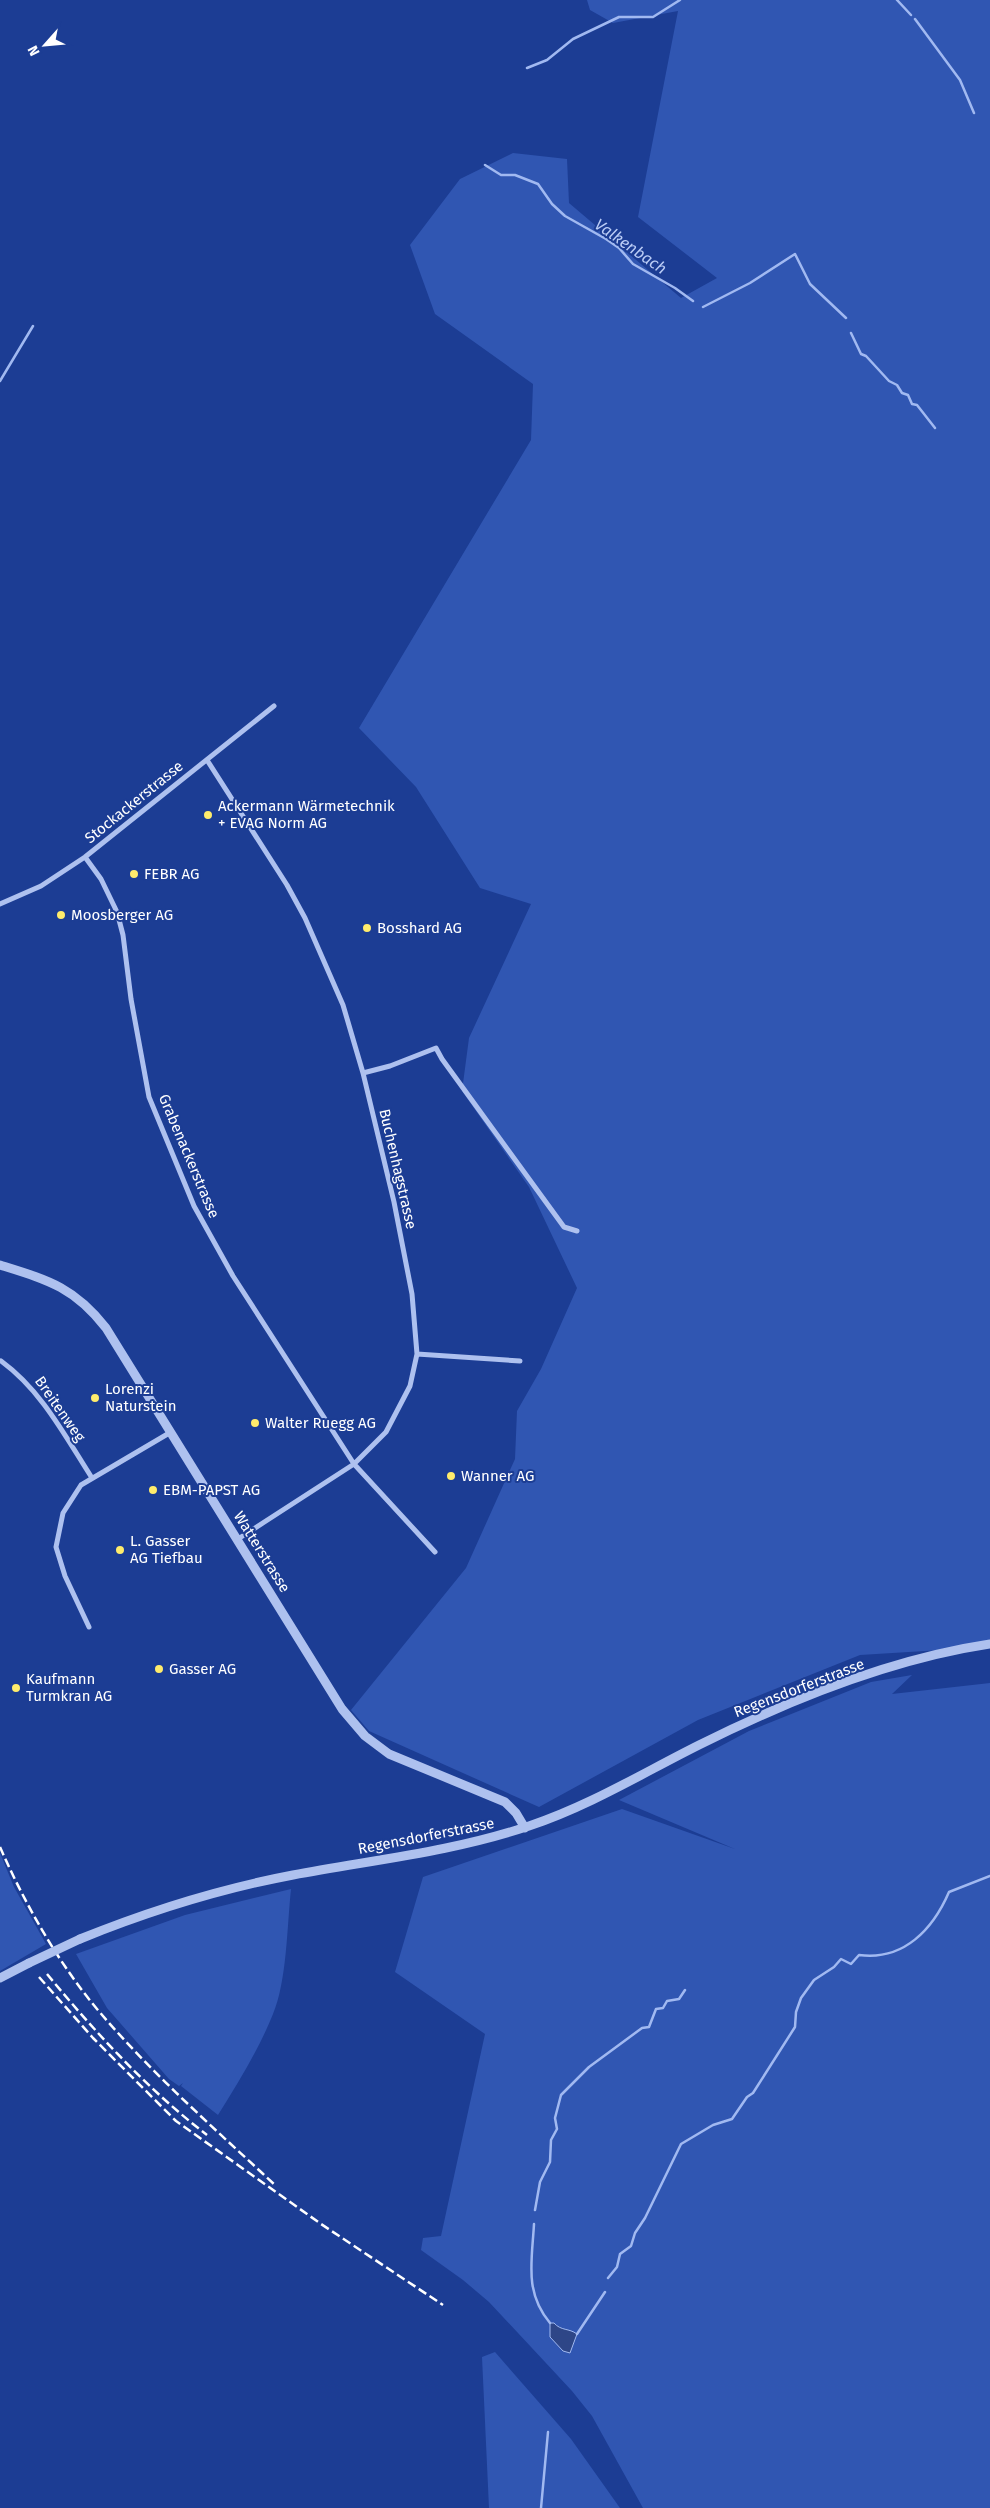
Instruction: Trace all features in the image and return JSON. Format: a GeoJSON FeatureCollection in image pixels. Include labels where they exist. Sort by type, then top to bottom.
{"type":"FeatureCollection","features":[{"type":"Feature","properties":{"kind":"street","name":"Stockackerstrasse"},"geometry":{"type":"LineString","coordinates":[[0,904],[41,886],[85,857],[274,706]]}},
{"type":"Feature","properties":{"kind":"street","name":"Buchenhagstrasse"},"geometry":{"type":"LineString","coordinates":[[207,760],[283,877],[305,918],[343,1005],[363,1073],[394,1202],[412,1294],[417,1354],[410,1386],[386,1432],[354,1464],[238,1539]]}},
{"type":"Feature","properties":{"kind":"street","name":"Grabenackerstrasse"},"geometry":{"type":"LineString","coordinates":[[85,857],[101,879],[117,912],[124,935],[131,999],[149,1097],[194,1206],[233,1276],[354,1464],[435,1552]]}},
{"type":"Feature","properties":{"kind":"street"},"geometry":{"type":"LineString","coordinates":[[363,1073],[390,1066],[436,1048],[442,1059],[564,1227],[576,1231]]}},
{"type":"Feature","properties":{"kind":"street","name":"Watterstrasse"},"geometry":{"type":"LineString","coordinates":[[0,1265],[62,1287],[86,1304],[119,1347],[342,1709],[365,1736],[389,1754],[505,1802],[516,1812],[525,1828]]}},
{"type":"Feature","properties":{"kind":"street"},"geometry":{"type":"LineString","coordinates":[[417,1354],[520,1361]]}},
{"type":"Feature","properties":{"kind":"street","name":"Breitenweg"},"geometry":{"type":"LineString","coordinates":[[1,1361],[21,1376],[43,1401],[92,1478]]}},
{"type":"Feature","properties":{"kind":"street"},"geometry":{"type":"LineString","coordinates":[[88,1627],[65,1576],[56,1547],[63,1513],[81,1485],[171,1432]]}},
{"type":"Feature","properties":{"kind":"street","name":"Regensdorferstrasse"},"geometry":{"type":"LineString","coordinates":[[0,1978],[80,1939],[149,1912],[230,1888],[464,1845],[525,1828],[576,1808],[744,1723],[818,1693],[928,1657],[990,1644]]}},
{"type":"Feature","properties":{"kind":"shaded area"},"geometry":{"type":"Polygon","coordinates":[[[587,0],[990,0],[990,1647],[860,1655],[698,1720],[539,1807],[369,1731],[351,1710],[466,1568],[515,1459],[517,1411],[541,1369],[577,1288],[529,1187],[462,1091],[469,1038],[531,904],[480,888],[416,787],[359,728],[531,440],[533,384],[435,314],[410,245],[460,179],[513,153],[567,159],[569,203],[681,298],[717,278],[638,217],[678,11],[613,23],[590,10],[587,0]]]}},
{"type":"Feature","properties":{"kind":"shaded area"},"geometry":{"type":"Polygon","coordinates":[[[912,1675],[892,1694],[990,1683],[990,2508],[643,2508],[592,2416],[572,2391],[489,2302],[463,2280],[421,2250],[423,2238],[441,2236],[485,2034],[395,1972],[423,1877],[622,1809],[735,1849],[619,1800],[749,1731],[871,1682],[912,1675]]]}},
{"type":"Feature","properties":{"kind":"shaded area"},"geometry":{"type":"Polygon","coordinates":[[[0,1853],[14,1887],[46,1944],[0,1971],[0,1853]]]}},
{"type":"Feature","properties":{"kind":"shaded area"},"geometry":{"type":"Polygon","coordinates":[[[291,1889],[286,1953],[278,2001],[255,2053],[218,2115],[181,2086],[183,2083],[179,2086],[169,2079],[107,2008],[76,1954],[185,1915],[291,1889]]]}},
{"type":"Feature","properties":{"kind":"shaded area"},"geometry":{"type":"Polygon","coordinates":[[[550,2323],[554,2323],[577,2334],[570,2353],[563,2351],[550,2337],[550,2323]]]}},
{"type":"Feature","properties":{"kind":"shaded area"},"geometry":{"type":"Polygon","coordinates":[[[495,2352],[571,2439],[620,2508],[489,2508],[482,2357],[495,2352]]]}},
{"type":"Feature","properties":{"kind":"waterway"},"geometry":{"type":"LineString","coordinates":[[527,68],[547,60],[573,39],[619,17],[653,17],[680,0]]}},
{"type":"Feature","properties":{"kind":"waterway"},"geometry":{"type":"LineString","coordinates":[[897,0],[911,15]]}},
{"type":"Feature","properties":{"kind":"waterway"},"geometry":{"type":"LineString","coordinates":[[915,19],[960,80],[974,113]]}},
{"type":"Feature","properties":{"kind":"waterway","name":"Valkenbach"},"geometry":{"type":"LineString","coordinates":[[485,165],[501,175],[515,175],[538,184],[552,204],[565,216],[606,239],[619,248],[633,264],[675,288],[693,301]]}},
{"type":"Feature","properties":{"kind":"waterway","name":"Valkenbach"},"geometry":{"type":"LineString","coordinates":[[703,307],[750,283],[795,254],[810,284],[846,318]]}},
{"type":"Feature","properties":{"kind":"waterway"},"geometry":{"type":"LineString","coordinates":[[0,381],[33,326]]}},
{"type":"Feature","properties":{"kind":"waterway","name":"Valkenbach"},"geometry":{"type":"LineString","coordinates":[[851,333],[861,354],[866,356],[889,381],[897,385],[902,393],[908,395],[912,404],[917,405],[935,428]]}},
{"type":"Feature","properties":{"kind":"waterway"},"geometry":{"type":"LineString","coordinates":[[608,2278],[617,2267],[620,2254],[631,2246],[635,2233],[645,2218],[681,2144],[713,2125],[732,2119],[747,2097],[753,2093],[795,2027],[796,2012],[801,1998],[814,1980],[834,1967],[841,1959],[851,1964],[859,1955],[875,1956],[890,1953],[915,1940],[935,1918],[949,1892],[990,1876]]}},
{"type":"Feature","properties":{"kind":"waterway"},"geometry":{"type":"LineString","coordinates":[[535,2210],[540,2182],[550,2162],[551,2140],[557,2129],[555,2118],[561,2095],[589,2067],[642,2028],[649,2027],[656,2009],[663,2008],[667,2001],[679,1999],[685,1990]]}},
{"type":"Feature","properties":{"kind":"waterway"},"geometry":{"type":"LineString","coordinates":[[534,2224],[531,2263],[533,2288],[536,2300],[550,2323]]}},
{"type":"Feature","properties":{"kind":"waterway"},"geometry":{"type":"LineString","coordinates":[[577,2334],[605,2292]]}},
{"type":"Feature","properties":{"kind":"waterway"},"geometry":{"type":"LineString","coordinates":[[541,2508],[548,2432]]}},
{"type":"Feature","properties":{"kind":"railway"},"geometry":{"type":"LineString","coordinates":[[0,1847],[31,1911],[55,1952],[82,1991],[118,2033],[161,2078],[275,2185]]}},
{"type":"Feature","properties":{"kind":"railway"},"geometry":{"type":"LineString","coordinates":[[47,1974],[122,2059],[163,2099],[207,2135]]}},
{"type":"Feature","properties":{"kind":"railway"},"geometry":{"type":"LineString","coordinates":[[39,1977],[93,2038],[176,2121],[321,2224],[443,2305]]}},
{"type":"Feature","properties":{"kind":"place","name":"Ackermann Wärmetechnik + EVAG Norm AG"},"geometry":{"type":"Point","coordinates":[208,815]}},
{"type":"Feature","properties":{"kind":"place","name":"FEBR AG"},"geometry":{"type":"Point","coordinates":[134,874]}},
{"type":"Feature","properties":{"kind":"place","name":"Moosberger AG"},"geometry":{"type":"Point","coordinates":[61,915]}},
{"type":"Feature","properties":{"kind":"place","name":"Bosshard AG"},"geometry":{"type":"Point","coordinates":[367,928]}},
{"type":"Feature","properties":{"kind":"place","name":"Lorenzi Naturstein"},"geometry":{"type":"Point","coordinates":[95,1398]}},
{"type":"Feature","properties":{"kind":"place","name":"Walter Ruegg AG"},"geometry":{"type":"Point","coordinates":[255,1423]}},
{"type":"Feature","properties":{"kind":"place","name":"Wanner AG"},"geometry":{"type":"Point","coordinates":[451,1476]}},
{"type":"Feature","properties":{"kind":"place","name":"EBM-PAPST AG"},"geometry":{"type":"Point","coordinates":[153,1490]}},
{"type":"Feature","properties":{"kind":"place","name":"L. Gasser AG Tiefbau"},"geometry":{"type":"Point","coordinates":[120,1550]}},
{"type":"Feature","properties":{"kind":"place","name":"Gasser AG"},"geometry":{"type":"Point","coordinates":[159,1669]}},
{"type":"Feature","properties":{"kind":"place","name":"Kaufmann Turmkran AG"},"geometry":{"type":"Point","coordinates":[16,1688]}}]}
